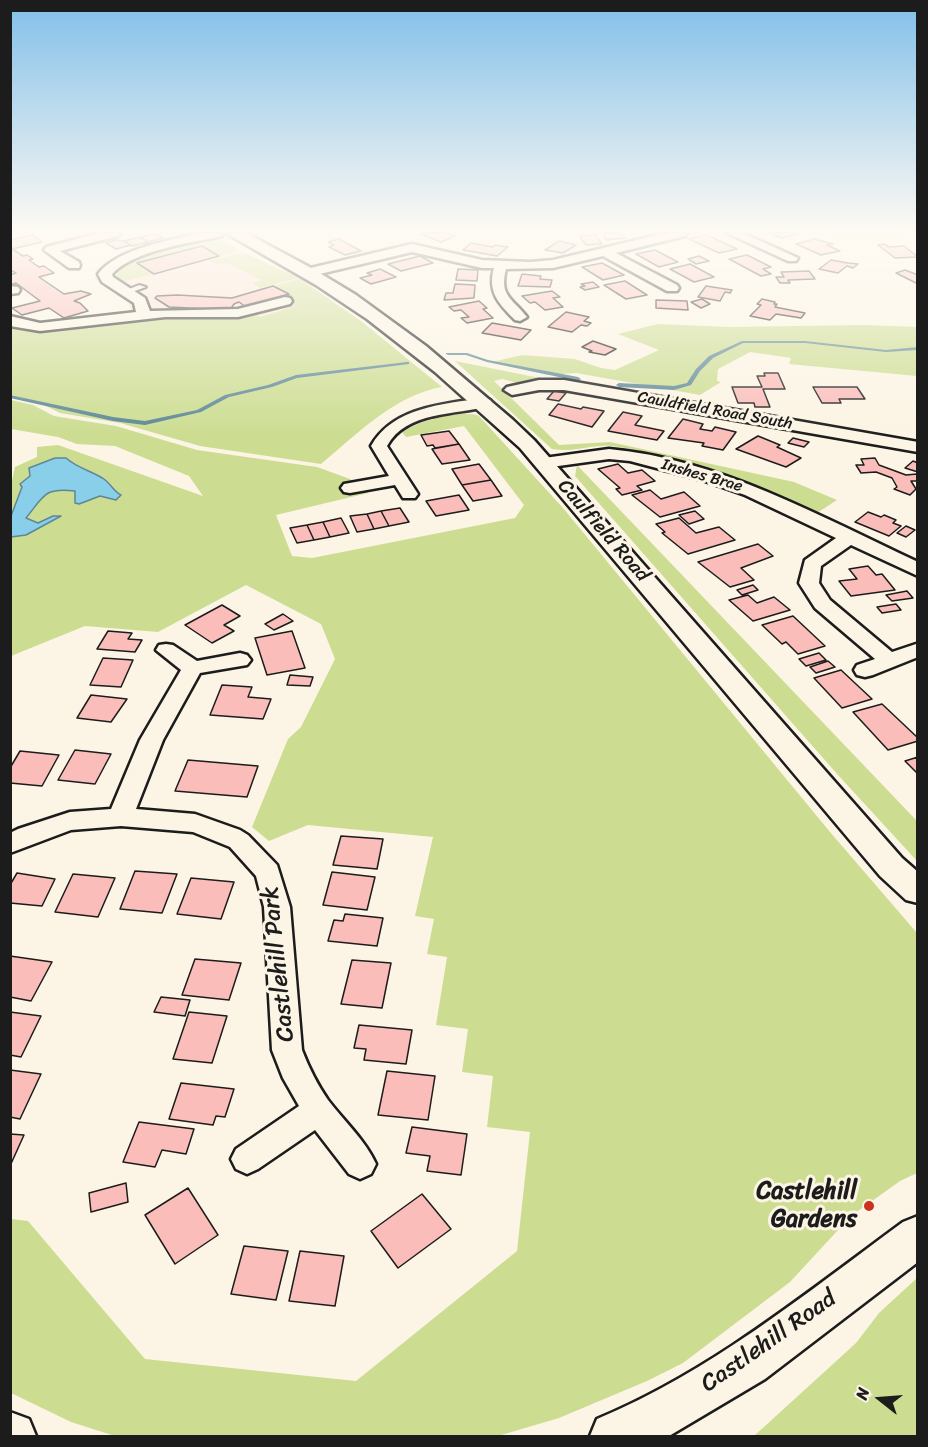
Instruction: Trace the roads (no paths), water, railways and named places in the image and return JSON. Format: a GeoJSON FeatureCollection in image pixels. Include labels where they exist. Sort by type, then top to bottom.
{"type":"FeatureCollection","features":[{"type":"Feature","properties":{"kind":"street"},"geometry":{"type":"LineString","coordinates":[[139,301],[144,308],[144,315]]}},
{"type":"Feature","properties":{"kind":"street"},"geometry":{"type":"LineString","coordinates":[[10,320],[18,324],[40,327],[179,312],[238,313],[285,301]]}},
{"type":"Feature","properties":{"kind":"street","name":"Caulfield Road"},"geometry":{"type":"LineString","coordinates":[[353,301],[407,339],[484,403],[544,463],[891,867],[918,891]]}},
{"type":"Feature","properties":{"kind":"street"},"geometry":{"type":"LineString","coordinates":[[504,301],[520,317]]}},
{"type":"Feature","properties":{"kind":"street"},"geometry":{"type":"LineString","coordinates":[[503,319],[539,314]]}},
{"type":"Feature","properties":{"kind":"street","name":"Cauldfield Road South"},"geometry":{"type":"LineString","coordinates":[[512,391],[539,384],[580,387],[918,447]]}},
{"type":"Feature","properties":{"kind":"street"},"geometry":{"type":"LineString","coordinates":[[409,494],[379,446],[384,434],[411,418],[484,403]]}},
{"type":"Feature","properties":{"kind":"street","name":"Inshes Brae"},"geometry":{"type":"LineString","coordinates":[[544,463],[609,454],[630,456],[708,477],[751,491],[918,570]]}},
{"type":"Feature","properties":{"kind":"street"},"geometry":{"type":"LineString","coordinates":[[350,488],[398,479]]}},
{"type":"Feature","properties":{"kind":"street"},"geometry":{"type":"LineString","coordinates":[[850,537],[812,564],[809,583],[822,604],[889,660]]}},
{"type":"Feature","properties":{"kind":"street"},"geometry":{"type":"LineString","coordinates":[[166,650],[193,668],[240,660]]}},
{"type":"Feature","properties":{"kind":"street"},"geometry":{"type":"LineString","coordinates":[[865,670],[916,650]]}},
{"type":"Feature","properties":{"kind":"street"},"geometry":{"type":"LineString","coordinates":[[121,817],[131,783],[153,734],[193,668]]}},
{"type":"Feature","properties":{"kind":"street","name":"Castlehill Park"},"geometry":{"type":"LineString","coordinates":[[10,844],[27,835],[70,821],[121,817],[195,823],[231,836],[268,872],[277,908],[287,1050],[298,1078],[318,1110],[360,1164]]}},
{"type":"Feature","properties":{"kind":"street"},"geometry":{"type":"LineString","coordinates":[[247,1159],[318,1110]]}},
{"type":"Feature","properties":{"kind":"street","name":"Castlehill Road"},"geometry":{"type":"LineString","coordinates":[[614,1437],[640,1427],[749,1363],[918,1236]]}},
{"type":"Feature","properties":{"kind":"water"},"geometry":{"type":"Polygon","coordinates":[[[55,458],[66,458],[99,476],[121,495],[116,500],[100,496],[79,504],[75,503],[75,491],[51,492],[41,499],[26,518],[38,523],[53,516],[61,516],[26,535],[11,537],[11,516],[22,487],[20,484],[30,476],[29,468],[55,458]]]}},
{"type":"Feature","properties":{"kind":"waterway"},"geometry":{"type":"LineString","coordinates":[[619,385],[674,388],[689,384],[698,370],[711,357],[742,342],[805,342],[886,351],[918,348]]}},
{"type":"Feature","properties":{"kind":"waterway"},"geometry":{"type":"LineString","coordinates":[[448,354],[467,354],[487,361],[578,379]]}},
{"type":"Feature","properties":{"kind":"waterway"},"geometry":{"type":"LineString","coordinates":[[10,396],[113,419],[145,423],[199,411],[227,396],[296,377],[407,363]]}},
{"type":"Feature","properties":{"kind":"place","name":"Castlehill Gardens"},"geometry":{"type":"Point","coordinates":[869,1206]}}]}
